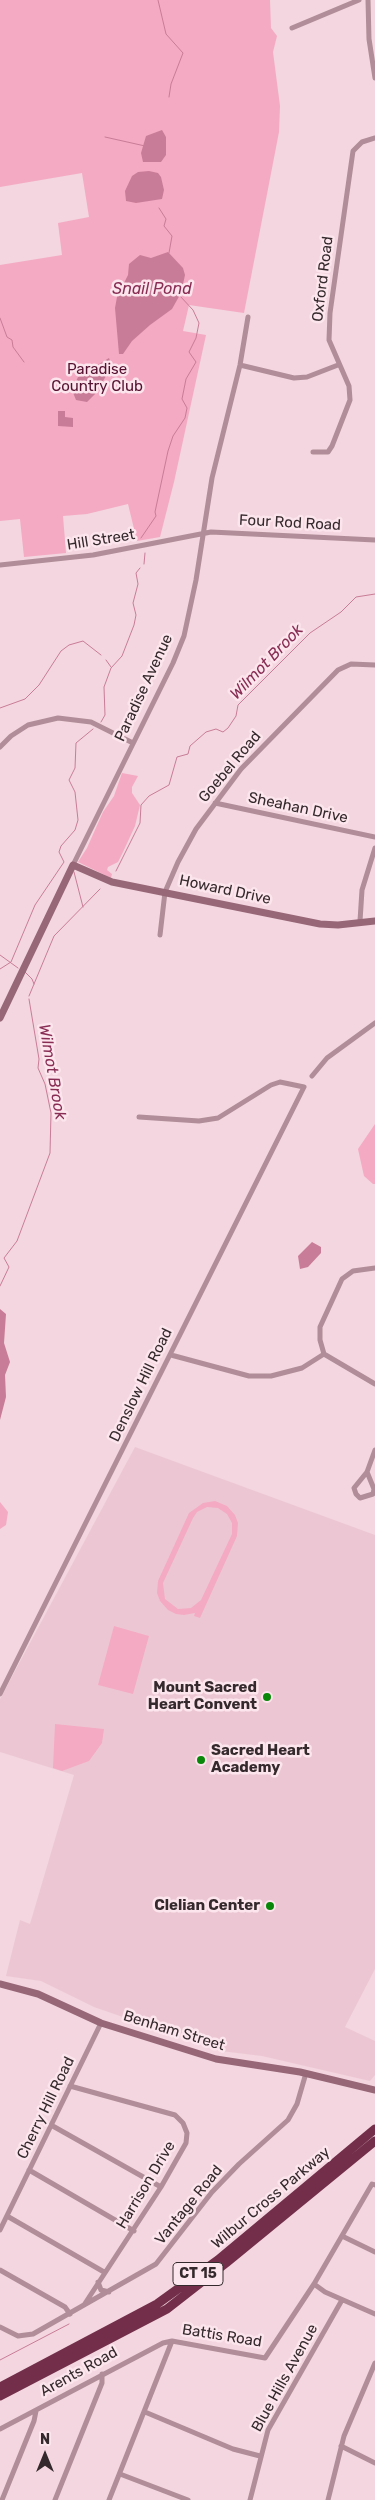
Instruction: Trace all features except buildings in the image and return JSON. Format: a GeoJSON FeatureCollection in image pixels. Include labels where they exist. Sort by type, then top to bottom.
{"type":"FeatureCollection","features":[{"type":"Feature","properties":{"kind":"highway","name":"Wilbur Cross Parkway"},"geometry":{"type":"LineString","coordinates":[[0,2388],[157,2304],[218,2260],[375,2128]]}},
{"type":"Feature","properties":{"kind":"highway","name":"Wilbur Cross Parkway"},"geometry":{"type":"LineString","coordinates":[[0,2396],[167,2309],[375,2141]]}},
{"type":"Feature","properties":{"kind":"street"},"geometry":{"type":"LineString","coordinates":[[292,28],[359,0]]}},
{"type":"Feature","properties":{"kind":"street"},"geometry":{"type":"LineString","coordinates":[[368,0],[369,39],[375,78]]}},
{"type":"Feature","properties":{"kind":"street","name":"Oxford Road"},"geometry":{"type":"LineString","coordinates":[[338,365],[328,340],[330,313],[353,151],[362,142],[375,138]]}},
{"type":"Feature","properties":{"kind":"street","name":"Paradise Avenue"},"geometry":{"type":"LineString","coordinates":[[0,1018],[184,636],[217,454],[240,365],[248,317]]}},
{"type":"Feature","properties":{"kind":"street"},"geometry":{"type":"LineString","coordinates":[[240,365],[294,378],[307,377],[338,365],[349,386],[350,400],[328,452],[313,452]]}},
{"type":"Feature","properties":{"kind":"street","name":"Four Rod Road"},"geometry":{"type":"LineString","coordinates":[[204,533],[218,531],[375,540]]}},
{"type":"Feature","properties":{"kind":"street","name":"Hill Street"},"geometry":{"type":"LineString","coordinates":[[0,565],[93,555],[204,533]]}},
{"type":"Feature","properties":{"kind":"street","name":"Goebel Road"},"geometry":{"type":"LineString","coordinates":[[160,935],[165,892],[178,862],[196,828],[241,769],[338,670],[351,664],[375,664]]}},
{"type":"Feature","properties":{"kind":"street"},"geometry":{"type":"LineString","coordinates":[[0,747],[11,736],[28,725],[58,718],[90,722],[133,743]]}},
{"type":"Feature","properties":{"kind":"street","name":"Sheahan Drive"},"geometry":{"type":"LineString","coordinates":[[215,803],[375,837]]}},
{"type":"Feature","properties":{"kind":"street"},"geometry":{"type":"LineString","coordinates":[[360,921],[362,890],[375,848]]}},
{"type":"Feature","properties":{"kind":"street","name":"Howard Drive"},"geometry":{"type":"LineString","coordinates":[[73,865],[104,880],[320,924],[338,925],[360,921],[375,921]]}},
{"type":"Feature","properties":{"kind":"street"},"geometry":{"type":"LineString","coordinates":[[312,1076],[327,1058],[375,1023]]}},
{"type":"Feature","properties":{"kind":"street","name":"Denslow Hill Road"},"geometry":{"type":"LineString","coordinates":[[0,1694],[304,1087],[280,1082],[271,1085],[218,1118],[199,1121],[139,1117]]}},
{"type":"Feature","properties":{"kind":"street"},"geometry":{"type":"LineString","coordinates":[[375,1268],[353,1271],[342,1279],[320,1327],[320,1340],[324,1354],[375,1384]]}},
{"type":"Feature","properties":{"kind":"street"},"geometry":{"type":"LineString","coordinates":[[171,1355],[248,1376],[271,1376],[302,1368],[324,1354]]}},
{"type":"Feature","properties":{"kind":"street"},"geometry":{"type":"LineString","coordinates":[[367,1472],[374,1489],[373,1494],[360,1498],[354,1488],[367,1472],[375,1450]]}},
{"type":"Feature","properties":{"kind":"street","name":"Benham Street"},"geometry":{"type":"LineString","coordinates":[[0,1984],[49,1998],[101,2023],[216,2060],[306,2073],[375,2090]]}},
{"type":"Feature","properties":{"kind":"street","name":"Cherry Hill Road"},"geometry":{"type":"LineString","coordinates":[[0,2230],[101,2023]]}},
{"type":"Feature","properties":{"kind":"street","name":"Vantage Road"},"geometry":{"type":"LineString","coordinates":[[0,2326],[18,2336],[33,2334],[110,2292],[159,2262],[212,2192],[239,2164],[288,2120],[297,2104],[306,2073]]}},
{"type":"Feature","properties":{"kind":"street","name":"Harrison Drive"},"geometry":{"type":"LineString","coordinates":[[70,2086],[153,2108],[174,2116],[183,2123],[187,2133],[186,2143],[161,2187],[83,2307]]}},
{"type":"Feature","properties":{"kind":"street"},"geometry":{"type":"LineString","coordinates":[[51,2125],[161,2187]]}},
{"type":"Feature","properties":{"kind":"street"},"geometry":{"type":"LineString","coordinates":[[29,2170],[134,2230]]}},
{"type":"Feature","properties":{"kind":"street","name":"Battis Road"},"geometry":{"type":"LineString","coordinates":[[109,2500],[146,2412],[172,2341],[265,2358],[314,2284],[373,2184]]}},
{"type":"Feature","properties":{"kind":"street"},"geometry":{"type":"LineString","coordinates":[[7,2216],[104,2272]]}},
{"type":"Feature","properties":{"kind":"street"},"geometry":{"type":"LineString","coordinates":[[342,2236],[375,2252]]}},
{"type":"Feature","properties":{"kind":"street"},"geometry":{"type":"LineString","coordinates":[[0,2270],[65,2307],[70,2314]]}},
{"type":"Feature","properties":{"kind":"street"},"geometry":{"type":"LineString","coordinates":[[98,2282],[100,2290],[110,2292]]}},
{"type":"Feature","properties":{"kind":"street"},"geometry":{"type":"LineString","coordinates":[[314,2284],[325,2292],[375,2314]]}},
{"type":"Feature","properties":{"kind":"street","name":"Blue Hills Avenue"},"geometry":{"type":"LineString","coordinates":[[250,2500],[260,2456],[271,2424],[342,2300]]}},
{"type":"Feature","properties":{"kind":"street","name":"Arents Road"},"geometry":{"type":"LineString","coordinates":[[0,2429],[163,2342],[172,2341]]}},
{"type":"Feature","properties":{"kind":"street"},"geometry":{"type":"LineString","coordinates":[[328,2500],[341,2446],[373,2376],[375,2363]]}},
{"type":"Feature","properties":{"kind":"street"},"geometry":{"type":"LineString","coordinates":[[55,2500],[102,2383],[102,2374]]}},
{"type":"Feature","properties":{"kind":"street"},"geometry":{"type":"LineString","coordinates":[[2,2500],[34,2421],[36,2410]]}},
{"type":"Feature","properties":{"kind":"street"},"geometry":{"type":"LineString","coordinates":[[146,2412],[234,2449],[260,2456]]}},
{"type":"Feature","properties":{"kind":"street"},"geometry":{"type":"LineString","coordinates":[[341,2446],[375,2463]]}},
{"type":"Feature","properties":{"kind":"street"},"geometry":{"type":"LineString","coordinates":[[120,2474],[188,2500]]}},
{"type":"Feature","properties":{"kind":"shaded area","name":"Sacred Heart Academy"},"geometry":{"type":"Polygon","coordinates":[[[135,1447],[375,1535],[375,1969],[345,2027],[375,2041],[375,2075],[370,2081],[262,2056],[221,2051],[94,2007],[41,1981],[6,1976],[20,1920],[30,1924],[74,1775],[0,1752],[0,1699],[135,1447]]]}},
{"type":"Feature","properties":{"kind":"green space","name":"Paradise Country Club"},"geometry":{"type":"Polygon","coordinates":[[[0,0],[270,0],[271,28],[277,36],[273,52],[280,106],[279,132],[244,313],[189,305],[183,331],[206,335],[160,537],[137,541],[128,504],[87,514],[63,516],[66,553],[24,557],[20,519],[0,521],[0,265],[62,255],[58,223],[89,217],[82,173],[0,187],[0,0]]]}},
{"type":"Feature","properties":{"kind":"green space"},"geometry":{"type":"Polygon","coordinates":[[[122,773],[138,776],[132,787],[132,793],[140,805],[135,826],[118,862],[108,867],[107,870],[112,874],[111,878],[78,862],[87,848],[103,812],[114,796],[122,773]]]}},
{"type":"Feature","properties":{"kind":"green space"},"geometry":{"type":"Polygon","coordinates":[[[375,1124],[375,1184],[373,1184],[364,1176],[358,1149],[375,1124]]]}},
{"type":"Feature","properties":{"kind":"green space"},"geometry":{"type":"Polygon","coordinates":[[[215,1501],[227,1506],[235,1515],[238,1523],[237,1536],[200,1618],[194,1616],[195,1613],[184,1615],[168,1610],[160,1601],[157,1593],[158,1581],[189,1513],[203,1503],[215,1501]],[[207,1507],[197,1512],[163,1583],[165,1599],[178,1609],[191,1608],[201,1600],[232,1534],[232,1523],[227,1514],[218,1508],[207,1507]]]}},
{"type":"Feature","properties":{"kind":"green space"},"geometry":{"type":"Polygon","coordinates":[[[0,1502],[8,1512],[6,1525],[0,1529],[0,1502]]]}},
{"type":"Feature","properties":{"kind":"green space"},"geometry":{"type":"Polygon","coordinates":[[[114,1626],[149,1636],[133,1694],[98,1685],[114,1626]]]}},
{"type":"Feature","properties":{"kind":"green space"},"geometry":{"type":"Polygon","coordinates":[[[55,1724],[104,1729],[102,1743],[89,1761],[62,1771],[53,1768],[55,1724]]]}},
{"type":"Feature","properties":{"kind":"water"},"geometry":{"type":"Polygon","coordinates":[[[162,130],[166,137],[166,155],[161,162],[143,162],[141,153],[146,136],[162,130]]]}},
{"type":"Feature","properties":{"kind":"water"},"geometry":{"type":"Polygon","coordinates":[[[149,171],[158,173],[161,177],[164,190],[162,199],[136,203],[126,201],[125,191],[132,176],[138,172],[149,171]]]}},
{"type":"Feature","properties":{"kind":"water","name":"Snail Pond"},"geometry":{"type":"Polygon","coordinates":[[[168,252],[183,268],[185,275],[181,293],[172,309],[132,341],[123,354],[119,354],[115,308],[117,297],[128,275],[129,264],[140,255],[151,258],[168,252]]]}},
{"type":"Feature","properties":{"kind":"water"},"geometry":{"type":"Polygon","coordinates":[[[109,358],[106,376],[96,393],[87,402],[76,400],[72,390],[78,377],[109,358]]]}},
{"type":"Feature","properties":{"kind":"water"},"geometry":{"type":"Polygon","coordinates":[[[58,411],[65,411],[65,417],[73,418],[73,427],[58,426],[58,411]]]}},
{"type":"Feature","properties":{"kind":"water"},"geometry":{"type":"Polygon","coordinates":[[[312,1242],[321,1247],[321,1253],[308,1267],[300,1269],[298,1256],[312,1242]]]}},
{"type":"Feature","properties":{"kind":"water"},"geometry":{"type":"Polygon","coordinates":[[[0,1309],[6,1314],[4,1343],[10,1362],[5,1375],[6,1397],[0,1420],[0,1309]]]}},
{"type":"Feature","properties":{"kind":"waterway"},"geometry":{"type":"LineString","coordinates":[[158,0],[166,34],[183,53],[171,84],[169,97]]}},
{"type":"Feature","properties":{"kind":"waterway"},"geometry":{"type":"LineString","coordinates":[[105,137],[145,146]]}},
{"type":"Feature","properties":{"kind":"waterway"},"geometry":{"type":"LineString","coordinates":[[159,208],[166,219],[164,226],[172,236],[169,253]]}},
{"type":"Feature","properties":{"kind":"waterway"},"geometry":{"type":"LineString","coordinates":[[141,538],[156,516],[155,512],[168,451],[173,436],[185,418],[187,408],[182,399],[186,379],[196,362],[189,352],[196,338],[199,323],[193,310],[180,296]]}},
{"type":"Feature","properties":{"kind":"waterway"},"geometry":{"type":"LineString","coordinates":[[0,318],[7,337],[12,340],[13,347],[24,362]]}},
{"type":"Feature","properties":{"kind":"waterway"},"geometry":{"type":"LineString","coordinates":[[144,564],[145,553]]}},
{"type":"Feature","properties":{"kind":"waterway"},"geometry":{"type":"LineString","coordinates":[[101,722],[105,715],[104,687],[111,668],[122,656],[134,625],[136,615],[133,603],[138,584],[136,573],[140,568]]}},
{"type":"Feature","properties":{"kind":"waterway","name":"Wilmot Brook"},"geometry":{"type":"LineString","coordinates":[[116,871],[140,823],[141,805],[149,796],[169,785],[177,757],[188,754],[190,746],[206,732],[216,729],[223,732],[228,728],[236,716],[238,705],[310,633],[341,612],[356,597],[375,594]]}},
{"type":"Feature","properties":{"kind":"waterway"},"geometry":{"type":"LineString","coordinates":[[0,708],[25,699],[39,685],[61,651],[69,645],[83,641],[101,655]]}},
{"type":"Feature","properties":{"kind":"waterway"},"geometry":{"type":"LineString","coordinates":[[106,660],[111,667]]}},
{"type":"Feature","properties":{"kind":"waterway"},"geometry":{"type":"LineString","coordinates":[[0,969],[11,962],[35,905],[64,862],[59,852],[61,846],[75,830],[78,820],[75,792],[69,780],[75,768],[76,743],[93,729]]}},
{"type":"Feature","properties":{"kind":"waterway"},"geometry":{"type":"LineString","coordinates":[[74,872],[83,907]]}},
{"type":"Feature","properties":{"kind":"waterway","name":"Wilmot Brook"},"geometry":{"type":"LineString","coordinates":[[29,996],[54,936],[100,889]]}},
{"type":"Feature","properties":{"kind":"waterway"},"geometry":{"type":"LineString","coordinates":[[0,955],[18,968]]}},
{"type":"Feature","properties":{"kind":"waterway"},"geometry":{"type":"LineString","coordinates":[[25,972],[34,984]]}},
{"type":"Feature","properties":{"kind":"waterway","name":"Wilmot Brook"},"geometry":{"type":"LineString","coordinates":[[0,1286],[9,1267],[4,1258],[17,1241],[50,1153],[51,1113],[45,1084],[38,1068],[39,1059],[29,999]]}},
{"type":"Feature","properties":{"kind":"waterway"},"geometry":{"type":"LineString","coordinates":[[0,2360],[69,2324]]}},
{"type":"Feature","properties":{"kind":"place","name":"Mount Sacred Heart Convent"},"geometry":{"type":"Point","coordinates":[267,1697]}},
{"type":"Feature","properties":{"kind":"place","name":"Sacred Heart Academy"},"geometry":{"type":"Point","coordinates":[201,1760]}},
{"type":"Feature","properties":{"kind":"place","name":"Clelian Center"},"geometry":{"type":"Point","coordinates":[270,1906]}}]}
